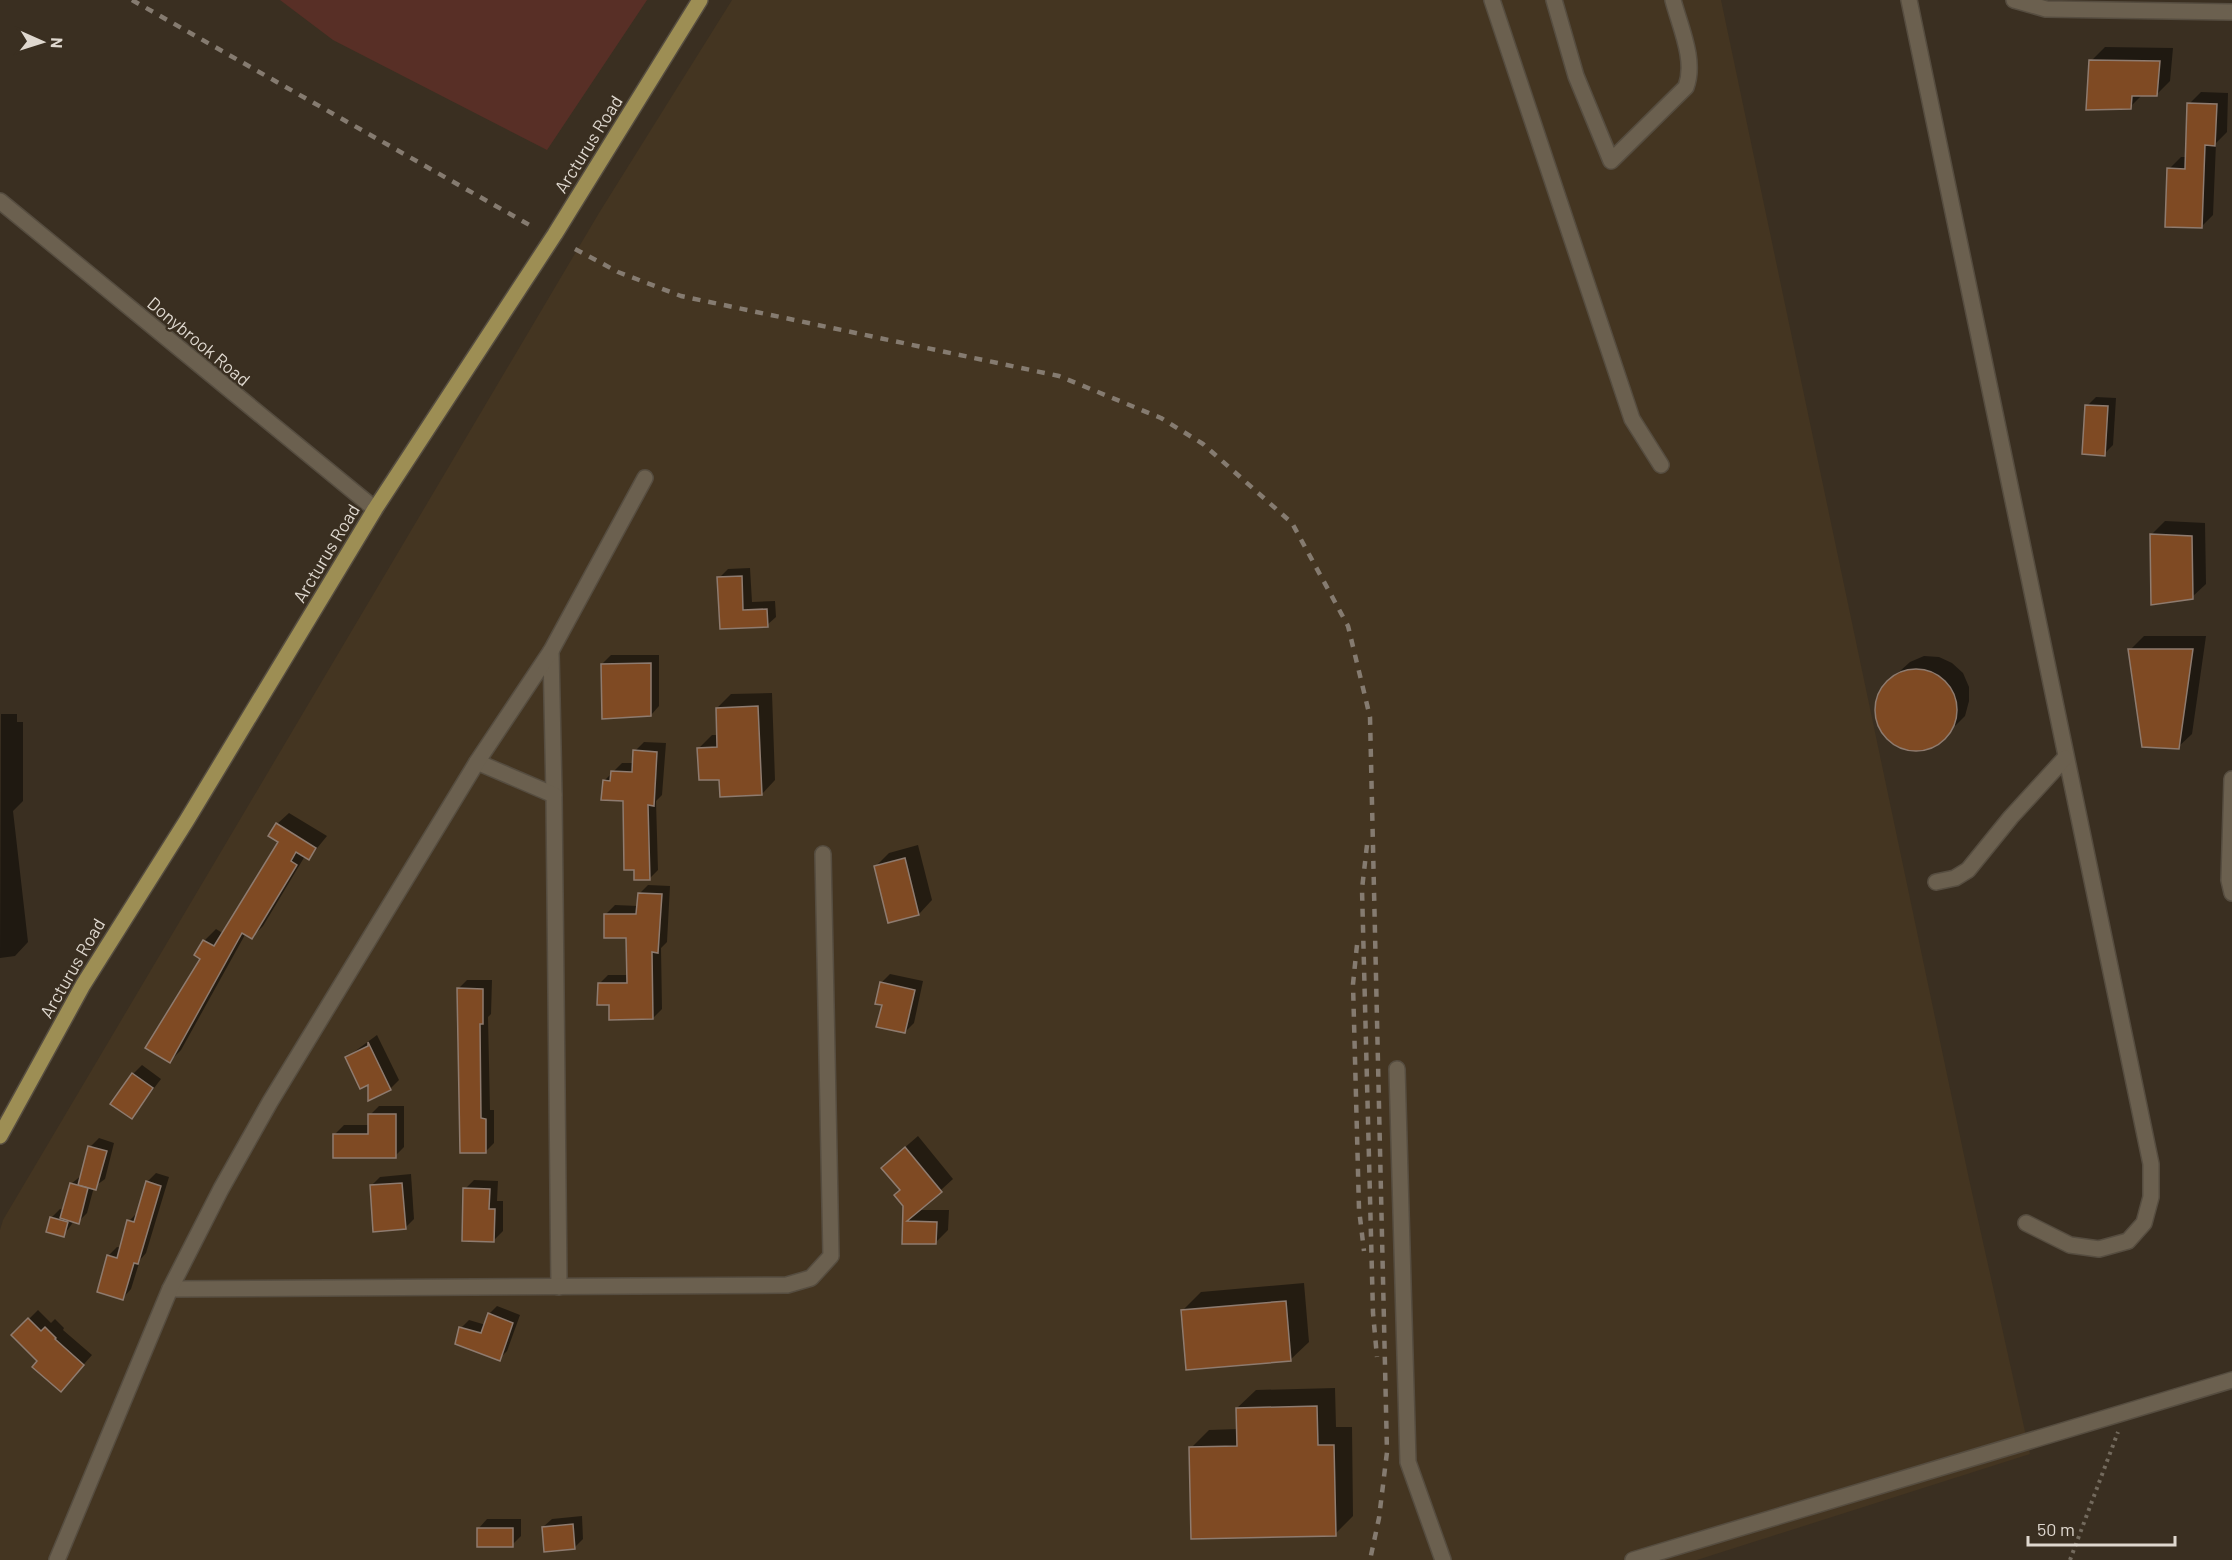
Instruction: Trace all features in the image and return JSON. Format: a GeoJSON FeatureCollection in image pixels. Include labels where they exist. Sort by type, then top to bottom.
{"type":"FeatureCollection","features":[{"type":"Feature","properties":{"kind":"main road","name":"Arcturus Road"},"geometry":{"type":"LineString","coordinates":[[0,1136],[83,985],[187,820],[375,509],[555,234],[700,0]]}},
{"type":"Feature","properties":{"kind":"street"},"geometry":{"type":"LineString","coordinates":[[1492,0],[1632,418],[1661,465]]}},
{"type":"Feature","properties":{"kind":"street"},"geometry":{"type":"LineString","coordinates":[[1554,0],[1576,76],[1611,161],[1686,87],[1690,76],[1690,63],[1673,0]]}},
{"type":"Feature","properties":{"kind":"street"},"geometry":{"type":"LineString","coordinates":[[1909,0],[2151,1164],[2151,1197],[2144,1223],[2128,1241],[2099,1249],[2070,1245],[2026,1223]]}},
{"type":"Feature","properties":{"kind":"street"},"geometry":{"type":"LineString","coordinates":[[2014,0],[2046,9],[2232,12]]}},
{"type":"Feature","properties":{"kind":"street","name":"Donybrook Road"},"geometry":{"type":"LineString","coordinates":[[0,201],[375,509]]}},
{"type":"Feature","properties":{"kind":"street"},"geometry":{"type":"LineString","coordinates":[[57,1560],[170,1289],[270,1102],[477,762],[551,651],[645,478]]}},
{"type":"Feature","properties":{"kind":"street"},"geometry":{"type":"LineString","coordinates":[[551,651],[559,1287]]}},
{"type":"Feature","properties":{"kind":"street"},"geometry":{"type":"LineString","coordinates":[[1936,882],[1955,878],[1968,870],[2011,817],[2066,758]]}},
{"type":"Feature","properties":{"kind":"street"},"geometry":{"type":"LineString","coordinates":[[477,762],[554,795]]}},
{"type":"Feature","properties":{"kind":"street"},"geometry":{"type":"LineString","coordinates":[[2232,779],[2229,880],[2232,892]]}},
{"type":"Feature","properties":{"kind":"street"},"geometry":{"type":"LineString","coordinates":[[170,1289],[787,1285],[811,1278],[831,1256],[823,854]]}},
{"type":"Feature","properties":{"kind":"street"},"geometry":{"type":"LineString","coordinates":[[1397,1069],[1408,1462],[1443,1560]]}},
{"type":"Feature","properties":{"kind":"street"},"geometry":{"type":"LineString","coordinates":[[1634,1560],[2232,1380]]}},
{"type":"Feature","properties":{"kind":"path"},"geometry":{"type":"LineString","coordinates":[[2070,1560],[2125,1412]]}},
{"type":"Feature","properties":{"kind":"shaded area"},"geometry":{"type":"Polygon","coordinates":[[[280,0],[647,0],[547,150],[333,40],[280,0]]]}},
{"type":"Feature","properties":{"kind":"shaded area"},"geometry":{"type":"Polygon","coordinates":[[[732,0],[1721,0],[1969,1179],[2030,1454],[1697,1560],[0,1560],[0,1230],[3,1220],[599,213],[732,0]]]}},
{"type":"Feature","properties":{"kind":"building"},"geometry":{"type":"Polygon","coordinates":[[[2089,60],[2160,61],[2157,96],[2132,96],[2131,109],[2086,110],[2089,60]]]}},
{"type":"Feature","properties":{"kind":"building"},"geometry":{"type":"Polygon","coordinates":[[[2187,103],[2217,104],[2215,146],[2205,145],[2202,228],[2165,227],[2167,168],[2185,169],[2187,103]]]}},
{"type":"Feature","properties":{"kind":"building"},"geometry":{"type":"Polygon","coordinates":[[[2085,405],[2108,406],[2105,456],[2082,454],[2085,405]]]}},
{"type":"Feature","properties":{"kind":"building"},"geometry":{"type":"Polygon","coordinates":[[[2150,534],[2192,536],[2193,599],[2151,605],[2150,534]]]}},
{"type":"Feature","properties":{"kind":"building"},"geometry":{"type":"Polygon","coordinates":[[[742,576],[743,610],[767,609],[768,627],[720,629],[717,577],[742,576]]]}},
{"type":"Feature","properties":{"kind":"building"},"geometry":{"type":"Polygon","coordinates":[[[2128,649],[2193,649],[2179,749],[2142,747],[2128,649]]]}},
{"type":"Feature","properties":{"kind":"building"},"geometry":{"type":"Polygon","coordinates":[[[651,663],[651,716],[602,719],[601,664],[651,663]]]}},
{"type":"Feature","properties":{"kind":"building"},"geometry":{"type":"Polygon","coordinates":[[[1916,669],[1932,672],[1945,681],[1954,694],[1957,710],[1954,726],[1945,739],[1932,748],[1916,751],[1900,748],[1887,739],[1878,726],[1875,710],[1878,694],[1887,681],[1900,672],[1916,669]]]}},
{"type":"Feature","properties":{"kind":"building"},"geometry":{"type":"Polygon","coordinates":[[[758,706],[762,795],[720,797],[719,780],[699,780],[697,748],[717,747],[716,708],[758,706]]]}},
{"type":"Feature","properties":{"kind":"building"},"geometry":{"type":"Polygon","coordinates":[[[633,750],[657,752],[654,806],[648,805],[650,880],[634,880],[634,870],[624,870],[623,801],[601,800],[603,780],[610,781],[611,771],[632,772],[633,750]]]}},
{"type":"Feature","properties":{"kind":"building"},"geometry":{"type":"Polygon","coordinates":[[[276,823],[316,848],[309,860],[296,852],[291,861],[297,865],[252,939],[242,933],[170,1063],[145,1048],[200,959],[194,955],[203,940],[214,946],[278,842],[268,836],[276,823]]]}},
{"type":"Feature","properties":{"kind":"building"},"geometry":{"type":"Polygon","coordinates":[[[905,858],[919,915],[888,923],[874,866],[905,858]]]}},
{"type":"Feature","properties":{"kind":"building"},"geometry":{"type":"Polygon","coordinates":[[[638,893],[662,894],[658,953],[652,952],[653,1019],[609,1020],[609,1005],[597,1005],[598,983],[627,983],[626,938],[604,938],[604,914],[636,914],[638,893]]]}},
{"type":"Feature","properties":{"kind":"building"},"geometry":{"type":"Polygon","coordinates":[[[880,982],[915,990],[905,1033],[876,1027],[882,1005],[875,1004],[880,982]]]}},
{"type":"Feature","properties":{"kind":"building"},"geometry":{"type":"Polygon","coordinates":[[[457,988],[483,989],[483,1024],[480,1024],[481,1118],[486,1119],[486,1153],[460,1153],[457,988]]]}},
{"type":"Feature","properties":{"kind":"building"},"geometry":{"type":"Polygon","coordinates":[[[368,1042],[391,1090],[368,1101],[368,1085],[360,1089],[345,1057],[368,1046],[368,1042]]]}},
{"type":"Feature","properties":{"kind":"building"},"geometry":{"type":"Polygon","coordinates":[[[132,1073],[153,1088],[132,1119],[110,1104],[132,1073]]]}},
{"type":"Feature","properties":{"kind":"building"},"geometry":{"type":"Polygon","coordinates":[[[368,1114],[396,1114],[396,1158],[333,1158],[333,1134],[368,1134],[368,1114]]]}},
{"type":"Feature","properties":{"kind":"building"},"geometry":{"type":"Polygon","coordinates":[[[88,1146],[107,1151],[96,1190],[78,1185],[88,1146]]]}},
{"type":"Feature","properties":{"kind":"building"},"geometry":{"type":"Polygon","coordinates":[[[905,1147],[942,1192],[907,1221],[937,1222],[936,1244],[902,1244],[903,1206],[894,1195],[900,1190],[881,1168],[905,1147]]]}},
{"type":"Feature","properties":{"kind":"building"},"geometry":{"type":"Polygon","coordinates":[[[146,1181],[161,1186],[138,1264],[134,1263],[123,1300],[97,1292],[107,1255],[117,1258],[127,1220],[134,1222],[146,1181]]]}},
{"type":"Feature","properties":{"kind":"building"},"geometry":{"type":"Polygon","coordinates":[[[70,1183],[88,1188],[79,1224],[60,1218],[70,1183]]]}},
{"type":"Feature","properties":{"kind":"building"},"geometry":{"type":"Polygon","coordinates":[[[402,1183],[406,1229],[373,1232],[370,1185],[402,1183]]]}},
{"type":"Feature","properties":{"kind":"building"},"geometry":{"type":"Polygon","coordinates":[[[463,1188],[490,1189],[489,1209],[495,1209],[494,1242],[462,1241],[463,1188]]]}},
{"type":"Feature","properties":{"kind":"building"},"geometry":{"type":"Polygon","coordinates":[[[50,1217],[68,1222],[64,1237],[46,1232],[50,1217]]]}},
{"type":"Feature","properties":{"kind":"building"},"geometry":{"type":"Polygon","coordinates":[[[1286,1301],[1291,1361],[1186,1370],[1181,1310],[1286,1301]]]}},
{"type":"Feature","properties":{"kind":"building"},"geometry":{"type":"Polygon","coordinates":[[[488,1313],[513,1323],[500,1361],[455,1344],[459,1327],[481,1333],[488,1313]]]}},
{"type":"Feature","properties":{"kind":"building"},"geometry":{"type":"Polygon","coordinates":[[[28,1318],[41,1331],[45,1327],[84,1365],[61,1392],[32,1367],[37,1361],[11,1335],[28,1318]]]}},
{"type":"Feature","properties":{"kind":"building"},"geometry":{"type":"Polygon","coordinates":[[[1317,1406],[1318,1445],[1334,1445],[1336,1536],[1191,1539],[1189,1447],[1237,1446],[1236,1408],[1317,1406]]]}},
{"type":"Feature","properties":{"kind":"building"},"geometry":{"type":"Polygon","coordinates":[[[573,1524],[575,1549],[544,1552],[542,1527],[573,1524]]]}},
{"type":"Feature","properties":{"kind":"building"},"geometry":{"type":"Polygon","coordinates":[[[477,1528],[513,1528],[513,1547],[477,1547],[477,1528]]]}},
{"type":"Feature","properties":{"kind":"railway"},"geometry":{"type":"LineString","coordinates":[[132,0],[533,227]]}},
{"type":"Feature","properties":{"kind":"railway"},"geometry":{"type":"LineString","coordinates":[[575,249],[618,272],[681,296],[1059,376],[1161,418],[1203,444],[1292,523],[1348,626],[1370,717],[1387,1452],[1379,1518],[1370,1560]]}},
{"type":"Feature","properties":{"kind":"railway"},"geometry":{"type":"LineString","coordinates":[[1367,845],[1362,889],[1373,1313],[1377,1357]]}},
{"type":"Feature","properties":{"kind":"railway"},"geometry":{"type":"LineString","coordinates":[[1357,945],[1353,984],[1359,1209],[1364,1251]]}}]}
